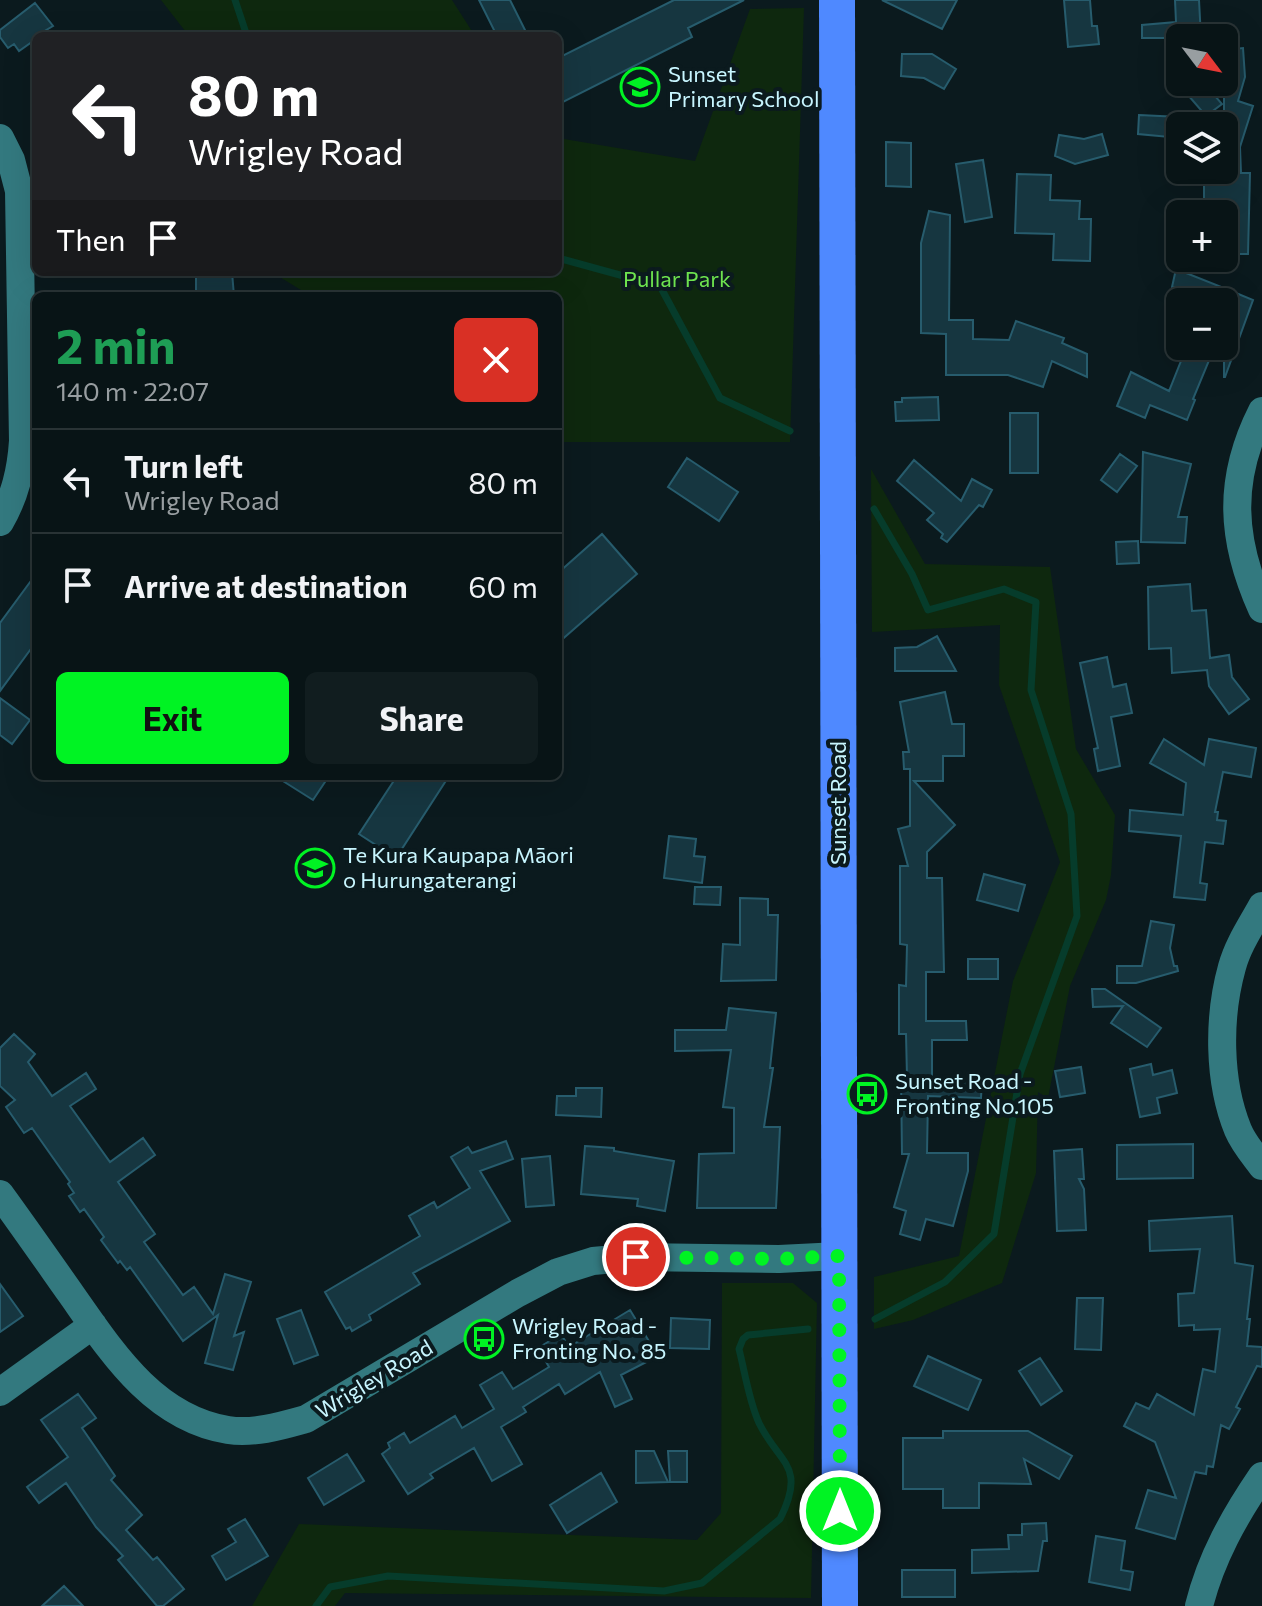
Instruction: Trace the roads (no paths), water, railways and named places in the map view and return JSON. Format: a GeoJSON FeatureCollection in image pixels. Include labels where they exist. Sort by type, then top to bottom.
{"type":"FeatureCollection","features":[{"type":"Feature","properties":{"kind":"main road","name":"Sunset Road"},"geometry":{"type":"LineString","coordinates":[[837,0],[840,1606]]}},
{"type":"Feature","properties":{"kind":"street"},"geometry":{"type":"LineString","coordinates":[[0,138],[11,160],[19,191],[23,425],[21,471],[13,498],[0,522]]}},
{"type":"Feature","properties":{"kind":"street"},"geometry":{"type":"LineString","coordinates":[[1262,411],[1245,457],[1236,515],[1246,573],[1262,609]]}},
{"type":"Feature","properties":{"kind":"street"},"geometry":{"type":"LineString","coordinates":[[1262,906],[1244,936],[1232,966],[1223,1030],[1228,1097],[1237,1128],[1262,1166]]}},
{"type":"Feature","properties":{"kind":"street","name":"Wrigley Road"},"geometry":{"type":"LineString","coordinates":[[0,1194],[132,1376],[162,1402],[192,1419],[229,1430],[273,1429],[306,1419],[518,1293],[558,1272],[593,1261],[636,1257],[779,1259],[839,1256]]}},
{"type":"Feature","properties":{"kind":"street"},"geometry":{"type":"LineString","coordinates":[[0,1392],[93,1325]]}},
{"type":"Feature","properties":{"kind":"street"},"geometry":{"type":"LineString","coordinates":[[1199,1606],[1213,1558],[1238,1511],[1262,1476]]}},
{"type":"Feature","properties":{"kind":"waterway"},"geometry":{"type":"LineString","coordinates":[[235,0],[246,32]]}},
{"type":"Feature","properties":{"kind":"waterway"},"geometry":{"type":"LineString","coordinates":[[562,259],[660,286],[720,398],[790,431]]}},
{"type":"Feature","properties":{"kind":"waterway"},"geometry":{"type":"LineString","coordinates":[[874,509],[912,574],[928,610],[1004,589],[1036,602],[1031,690],[1071,814],[1077,916],[1020,1074],[994,1234],[945,1282],[875,1319]]}},
{"type":"Feature","properties":{"kind":"waterway"},"geometry":{"type":"LineString","coordinates":[[316,1606],[330,1587],[388,1576],[664,1591],[702,1583],[780,1519],[791,1487],[787,1466],[767,1437],[752,1406],[739,1349],[743,1339],[748,1335],[808,1329]]}},
{"type":"Feature","properties":{"kind":"place","name":"Sunset Primary School"},"geometry":{"type":"Point","coordinates":[640,87]}},
{"type":"Feature","properties":{"kind":"place","name":"Te Kura Kaupapa Māori o Hurungaterangi"},"geometry":{"type":"Point","coordinates":[315,868]}},
{"type":"Feature","properties":{"kind":"place","name":"Sunset Road - Fronting No.105"},"geometry":{"type":"Point","coordinates":[867,1094]}},
{"type":"Feature","properties":{"kind":"place","name":"Wrigley Road - Fronting No. 85"},"geometry":{"type":"Point","coordinates":[484,1339]}},
{"type":"Feature","properties":{"kind":"park label","name":"Pullar Park"},"geometry":{"type":"Point","coordinates":[677,279]}}]}
